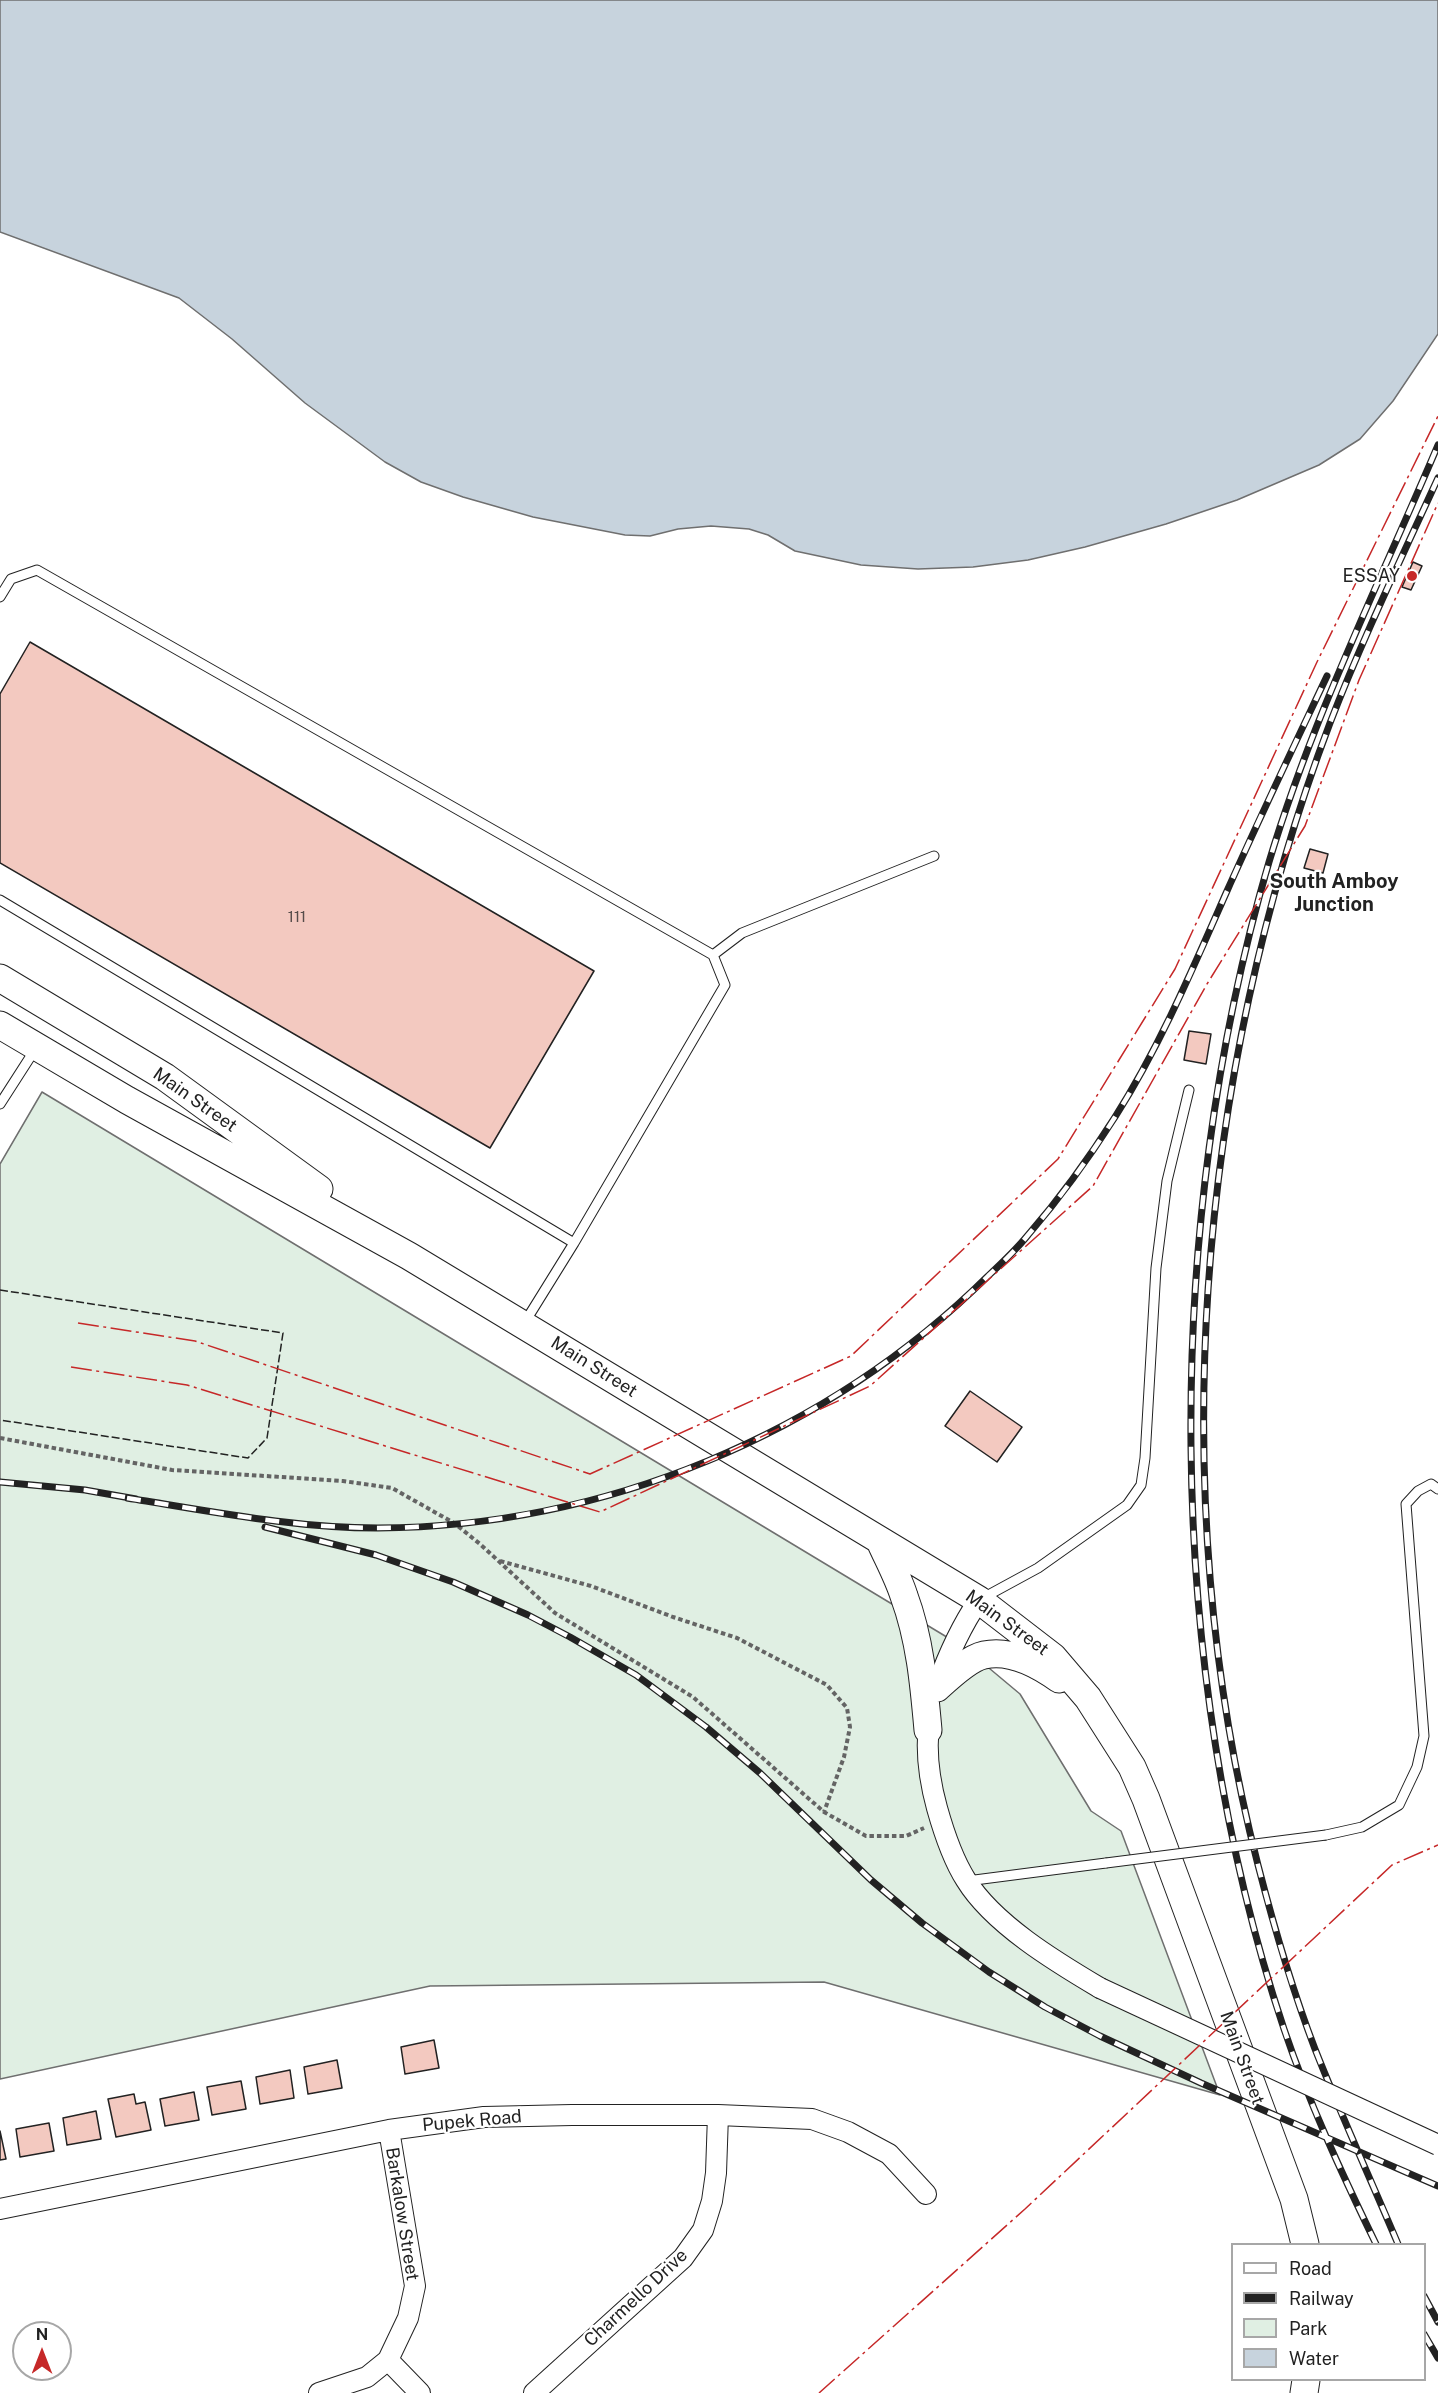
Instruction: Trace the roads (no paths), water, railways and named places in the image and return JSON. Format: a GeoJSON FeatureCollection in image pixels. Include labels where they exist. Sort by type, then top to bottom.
{"type":"FeatureCollection","features":[{"type":"Feature","properties":{"kind":"main road","name":"Main Street"},"geometry":{"type":"LineString","coordinates":[[0,978],[165,1077],[409,1256]]}},
{"type":"Feature","properties":{"kind":"main road","name":"Main Street"},"geometry":{"type":"LineString","coordinates":[[0,1025],[409,1256],[524,1324],[979,1600],[1053,1657],[1088,1698],[1132,1767],[1146,1798],[1294,2199],[1305,2243]]}},
{"type":"Feature","properties":{"kind":"main road"},"geometry":{"type":"LineString","coordinates":[[880,1541],[904,1596],[913,1627],[920,1659],[928,1730]]}},
{"type":"Feature","properties":{"kind":"main road"},"geometry":{"type":"LineString","coordinates":[[937,1688],[957,1671],[983,1655],[1005,1654],[1037,1664],[1088,1698]]}},
{"type":"Feature","properties":{"kind":"street"},"geometry":{"type":"LineString","coordinates":[[979,1600],[951,1648],[937,1688],[928,1730],[928,1762],[933,1793],[956,1861],[967,1881],[993,1912],[1056,1962],[1100,1988],[1438,2145]]}},
{"type":"Feature","properties":{"kind":"street","name":"Pupek Road"},"geometry":{"type":"LineString","coordinates":[[0,2210],[389,2130],[484,2117],[718,2115],[812,2119],[848,2132],[889,2154],[926,2194]]}},
{"type":"Feature","properties":{"kind":"street","name":"Charmello Drive"},"geometry":{"type":"LineString","coordinates":[[534,2393],[683,2258],[703,2230],[712,2200],[716,2173],[718,2115]]}},
{"type":"Feature","properties":{"kind":"street","name":"Barkalow Street"},"geometry":{"type":"LineString","coordinates":[[319,2393],[367,2377],[388,2360],[408,2318],[415,2286],[389,2130]]}},
{"type":"Feature","properties":{"kind":"street"},"geometry":{"type":"LineString","coordinates":[[388,2360],[420,2393]]}},
{"type":"Feature","properties":{"kind":"lane"},"geometry":{"type":"LineString","coordinates":[[0,597],[11,579],[37,570],[713,956],[724,985],[574,1243],[524,1324]]}},
{"type":"Feature","properties":{"kind":"lane"},"geometry":{"type":"LineString","coordinates":[[713,956],[742,933],[933,856]]}},
{"type":"Feature","properties":{"kind":"lane"},"geometry":{"type":"LineString","coordinates":[[0,900],[574,1243]]}},
{"type":"Feature","properties":{"kind":"lane"},"geometry":{"type":"LineString","coordinates":[[1,1100],[37,1047]]}},
{"type":"Feature","properties":{"kind":"lane"},"geometry":{"type":"LineString","coordinates":[[979,1600],[1038,1568],[1101,1524],[1127,1505],[1141,1485],[1145,1458],[1156,1268],[1167,1181],[1189,1090]]}},
{"type":"Feature","properties":{"kind":"lane"},"geometry":{"type":"LineString","coordinates":[[967,1881],[1326,1835],[1362,1827],[1399,1805],[1417,1767],[1424,1736],[1406,1504],[1418,1491],[1431,1484],[1438,1490]]}},
{"type":"Feature","properties":{"kind":"water"},"geometry":{"type":"Polygon","coordinates":[[[0,0],[1438,0],[1438,334],[1393,401],[1360,439],[1319,465],[1237,500],[1166,524],[1085,547],[1028,560],[973,567],[918,569],[861,565],[795,551],[768,535],[749,529],[711,526],[678,529],[650,536],[625,535],[533,517],[421,482],[385,462],[305,403],[232,339],[179,298],[0,232],[0,0]]]}},
{"type":"Feature","properties":{"kind":"railway"},"geometry":{"type":"LineString","coordinates":[[1376,2243],[1327,2138],[1284,2029],[1244,1890],[1216,1746],[1198,1597],[1191,1447],[1195,1296],[1209,1148],[1234,1002],[1269,862],[1286,808],[1326,703],[1438,445]]}},
{"type":"Feature","properties":{"kind":"railway"},"geometry":{"type":"LineString","coordinates":[[1398,2243],[1315,2049],[1284,1958],[1258,1865],[1228,1725],[1210,1581],[1204,1435],[1208,1288],[1223,1142],[1249,999],[1285,858],[1330,723],[1368,630],[1438,478]]}},
{"type":"Feature","properties":{"kind":"railway"},"geometry":{"type":"LineString","coordinates":[[127,1498],[252,1518],[315,1525],[378,1528],[463,1523],[546,1510],[628,1489],[708,1461],[784,1425],[857,1382],[925,1332],[1009,1256],[1063,1192],[1105,1132],[1147,1063],[1175,1006],[1327,676]]}},
{"type":"Feature","properties":{"kind":"railway"},"geometry":{"type":"LineString","coordinates":[[0,1482],[85,1490],[136,1499]]}},
{"type":"Feature","properties":{"kind":"railway"},"geometry":{"type":"LineString","coordinates":[[265,1527],[376,1555],[453,1582],[528,1615],[570,1637],[636,1675],[706,1727],[760,1773],[871,1880],[922,1923],[989,1972],[1045,2007],[1100,2036],[1201,2083],[1438,2186]]}},
{"type":"Feature","properties":{"kind":"railway"},"geometry":{"type":"LineString","coordinates":[[1426,2300],[1438,2322]]}},
{"type":"Feature","properties":{"kind":"railway"},"geometry":{"type":"LineString","coordinates":[[1426,2337],[1438,2358]]}},
{"type":"Feature","properties":{"kind":"place","name":"ESSAY"},"geometry":{"type":"Point","coordinates":[1412,576]}},
{"type":"Feature","properties":{"kind":"district","name":"South Amboy Junction"},"geometry":{"type":"Point","coordinates":[1334,894]}}]}
